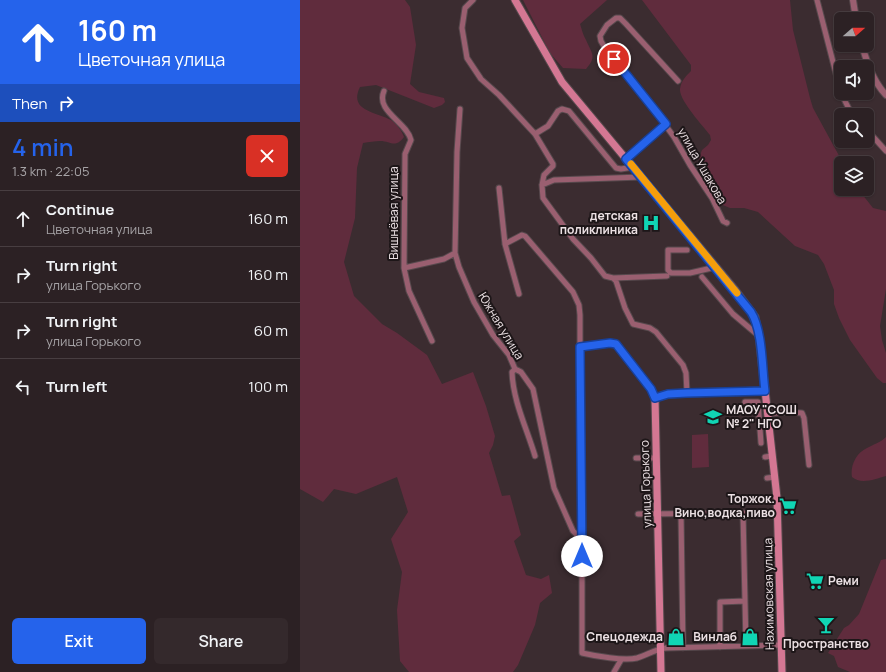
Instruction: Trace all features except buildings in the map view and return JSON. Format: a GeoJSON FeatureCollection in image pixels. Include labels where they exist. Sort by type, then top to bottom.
{"type":"FeatureCollection","features":[{"type":"Feature","properties":{"kind":"main road","name":"Нахимовская улица"},"geometry":{"type":"LineString","coordinates":[[514,0],[562,82],[716,268],[751,312],[756,322],[765,391],[771,478],[778,513],[782,672]]}},
{"type":"Feature","properties":{"kind":"main road"},"geometry":{"type":"LineString","coordinates":[[655,398],[668,394],[765,391]]}},
{"type":"Feature","properties":{"kind":"main road","name":"улица Горького"},"geometry":{"type":"LineString","coordinates":[[655,398],[661,672]]}},
{"type":"Feature","properties":{"kind":"street"},"geometry":{"type":"LineString","coordinates":[[473,0],[466,8],[462,28],[467,58],[481,79],[499,95],[535,134],[553,164],[553,166],[544,175],[542,185],[543,198],[573,239],[605,276],[613,278],[667,276]]}},
{"type":"Feature","properties":{"kind":"street"},"geometry":{"type":"LineString","coordinates":[[817,0],[834,66]]}},
{"type":"Feature","properties":{"kind":"street"},"geometry":{"type":"LineString","coordinates":[[854,0],[855,12]]}},
{"type":"Feature","properties":{"kind":"street","name":"улица Ушакова"},"geometry":{"type":"LineString","coordinates":[[678,81],[620,18],[616,18],[607,25],[600,36],[605,48],[666,124],[690,165],[712,198],[723,221],[727,223]]}},
{"type":"Feature","properties":{"kind":"street"},"geometry":{"type":"LineString","coordinates":[[864,52],[880,89],[886,95]]}},
{"type":"Feature","properties":{"kind":"street","name":"Вишнёвая улица"},"geometry":{"type":"LineString","coordinates":[[384,91],[382,102],[387,110],[406,129],[411,140],[405,154],[404,268],[409,291],[432,341]]}},
{"type":"Feature","properties":{"kind":"street","name":"Южная улица"},"geometry":{"type":"LineString","coordinates":[[460,108],[457,159],[455,253],[474,302],[493,335],[509,355],[515,369],[512,372],[514,389],[535,456]]}},
{"type":"Feature","properties":{"kind":"street"},"geometry":{"type":"LineString","coordinates":[[535,134],[548,126],[558,111],[566,109],[616,168],[621,169],[633,167]]}},
{"type":"Feature","properties":{"kind":"street"},"geometry":{"type":"LineString","coordinates":[[626,159],[666,124]]}},
{"type":"Feature","properties":{"kind":"street"},"geometry":{"type":"LineString","coordinates":[[874,138],[886,151]]}},
{"type":"Feature","properties":{"kind":"street"},"geometry":{"type":"LineString","coordinates":[[542,185],[554,180],[642,177]]}},
{"type":"Feature","properties":{"kind":"street"},"geometry":{"type":"LineString","coordinates":[[500,188],[505,244],[519,294]]}},
{"type":"Feature","properties":{"kind":"street"},"geometry":{"type":"LineString","coordinates":[[505,244],[522,235],[525,236],[573,292],[580,315],[582,653],[621,660],[637,658],[660,649],[781,645]]}},
{"type":"Feature","properties":{"kind":"street"},"geometry":{"type":"LineString","coordinates":[[687,250],[668,250],[668,270],[672,273],[690,273],[716,268]]}},
{"type":"Feature","properties":{"kind":"street"},"geometry":{"type":"LineString","coordinates":[[404,268],[444,260],[455,253]]}},
{"type":"Feature","properties":{"kind":"street"},"geometry":{"type":"LineString","coordinates":[[702,277],[733,314],[759,336]]}},
{"type":"Feature","properties":{"kind":"street"},"geometry":{"type":"LineString","coordinates":[[613,278],[616,281],[625,308],[633,324],[650,328],[656,332],[683,365],[686,373],[687,393]]}},
{"type":"Feature","properties":{"kind":"street"},"geometry":{"type":"LineString","coordinates":[[580,347],[610,343],[616,344],[651,389],[655,398]]}},
{"type":"Feature","properties":{"kind":"street"},"geometry":{"type":"LineString","coordinates":[[515,369],[521,372],[533,390],[554,488],[573,531],[582,540]]}},
{"type":"Feature","properties":{"kind":"street"},"geometry":{"type":"LineString","coordinates":[[745,402],[758,402],[760,443]]}},
{"type":"Feature","properties":{"kind":"street"},"geometry":{"type":"LineString","coordinates":[[767,414],[786,412],[802,413],[804,418],[809,464]]}},
{"type":"Feature","properties":{"kind":"street"},"geometry":{"type":"LineString","coordinates":[[636,458],[656,458]]}},
{"type":"Feature","properties":{"kind":"street"},"geometry":{"type":"LineString","coordinates":[[638,514],[778,513]]}},
{"type":"Feature","properties":{"kind":"street"},"geometry":{"type":"LineString","coordinates":[[681,514],[683,648]]}},
{"type":"Feature","properties":{"kind":"street"},"geometry":{"type":"LineString","coordinates":[[743,514],[746,646]]}},
{"type":"Feature","properties":{"kind":"street"},"geometry":{"type":"LineString","coordinates":[[720,647],[720,602],[745,601]]}},
{"type":"Feature","properties":{"kind":"street"},"geometry":{"type":"LineString","coordinates":[[614,672],[621,660]]}},
{"type":"Feature","properties":{"kind":"shaded area"},"geometry":{"type":"Polygon","coordinates":[[[300,0],[405,0],[410,7],[416,45],[410,84],[419,92],[444,98],[445,102],[442,105],[434,108],[376,85],[360,87],[357,95],[361,106],[366,110],[393,121],[404,137],[401,141],[395,144],[384,141],[363,143],[357,168],[355,218],[344,262],[354,296],[382,324],[427,355],[442,384],[473,372],[486,406],[495,436],[489,453],[502,496],[510,495],[521,535],[514,541],[526,575],[541,579],[549,575],[552,593],[540,603],[535,625],[518,665],[513,672],[409,672],[400,661],[397,610],[402,572],[391,539],[408,512],[397,477],[356,494],[334,489],[323,502],[300,489],[300,0]]]}},
{"type":"Feature","properties":{"kind":"shaded area"},"geometry":{"type":"Polygon","coordinates":[[[523,0],[607,0],[580,24],[592,52],[591,61],[586,69],[563,68],[550,53],[523,0]]]}},
{"type":"Feature","properties":{"kind":"shaded area"},"geometry":{"type":"Polygon","coordinates":[[[642,0],[790,0],[793,30],[813,108],[839,156],[834,156],[834,196],[864,196],[873,208],[886,211],[886,289],[880,326],[886,353],[886,383],[883,383],[877,378],[850,340],[834,304],[834,290],[824,264],[818,255],[795,246],[758,212],[744,208],[730,208],[718,203],[699,158],[702,150],[711,140],[710,135],[683,100],[680,89],[681,84],[691,71],[691,65],[642,0]]]}},
{"type":"Feature","properties":{"kind":"shaded area"},"geometry":{"type":"Polygon","coordinates":[[[708,434],[709,467],[692,468],[692,435],[708,434]]]}},
{"type":"Feature","properties":{"kind":"shaded area"},"geometry":{"type":"Polygon","coordinates":[[[886,437],[886,476],[864,481],[860,481],[852,477],[853,464],[857,456],[863,450],[886,437]]]}},
{"type":"Feature","properties":{"kind":"shaded area"},"geometry":{"type":"Polygon","coordinates":[[[886,559],[886,672],[850,672],[838,667],[834,656],[828,653],[844,628],[849,625],[859,614],[881,560],[886,559]]]}},
{"type":"Feature","properties":{"kind":"slow traffic"},"geometry":{"type":"LineString","coordinates":[[631,164],[737,293]]}},
{"type":"Feature","properties":{"kind":"place","name":"детская поликлиника"},"geometry":{"type":"Point","coordinates":[651,223]}},
{"type":"Feature","properties":{"kind":"place","name":"МАОУ \"СОШ № 2\" НГО"},"geometry":{"type":"Point","coordinates":[713,417]}},
{"type":"Feature","properties":{"kind":"place","name":"Торжок. Вино,водка,пиво"},"geometry":{"type":"Point","coordinates":[788,506]}},
{"type":"Feature","properties":{"kind":"place","name":"Реми"},"geometry":{"type":"Point","coordinates":[815,581]}},
{"type":"Feature","properties":{"kind":"place","name":"Пространство"},"geometry":{"type":"Point","coordinates":[826,625]}},
{"type":"Feature","properties":{"kind":"place","name":"Спецодежда"},"geometry":{"type":"Point","coordinates":[676,637]}},
{"type":"Feature","properties":{"kind":"place","name":"Винлаб"},"geometry":{"type":"Point","coordinates":[750,637]}},
{"type":"Feature","properties":{"kind":"route"},"geometry":{"type":"LineString","coordinates":[[582,556],[580,347],[610,343],[616,344],[654,393],[655,398],[668,394],[765,391],[758,328],[755,317],[735,290],[626,159],[666,124],[614,59]]}}]}
